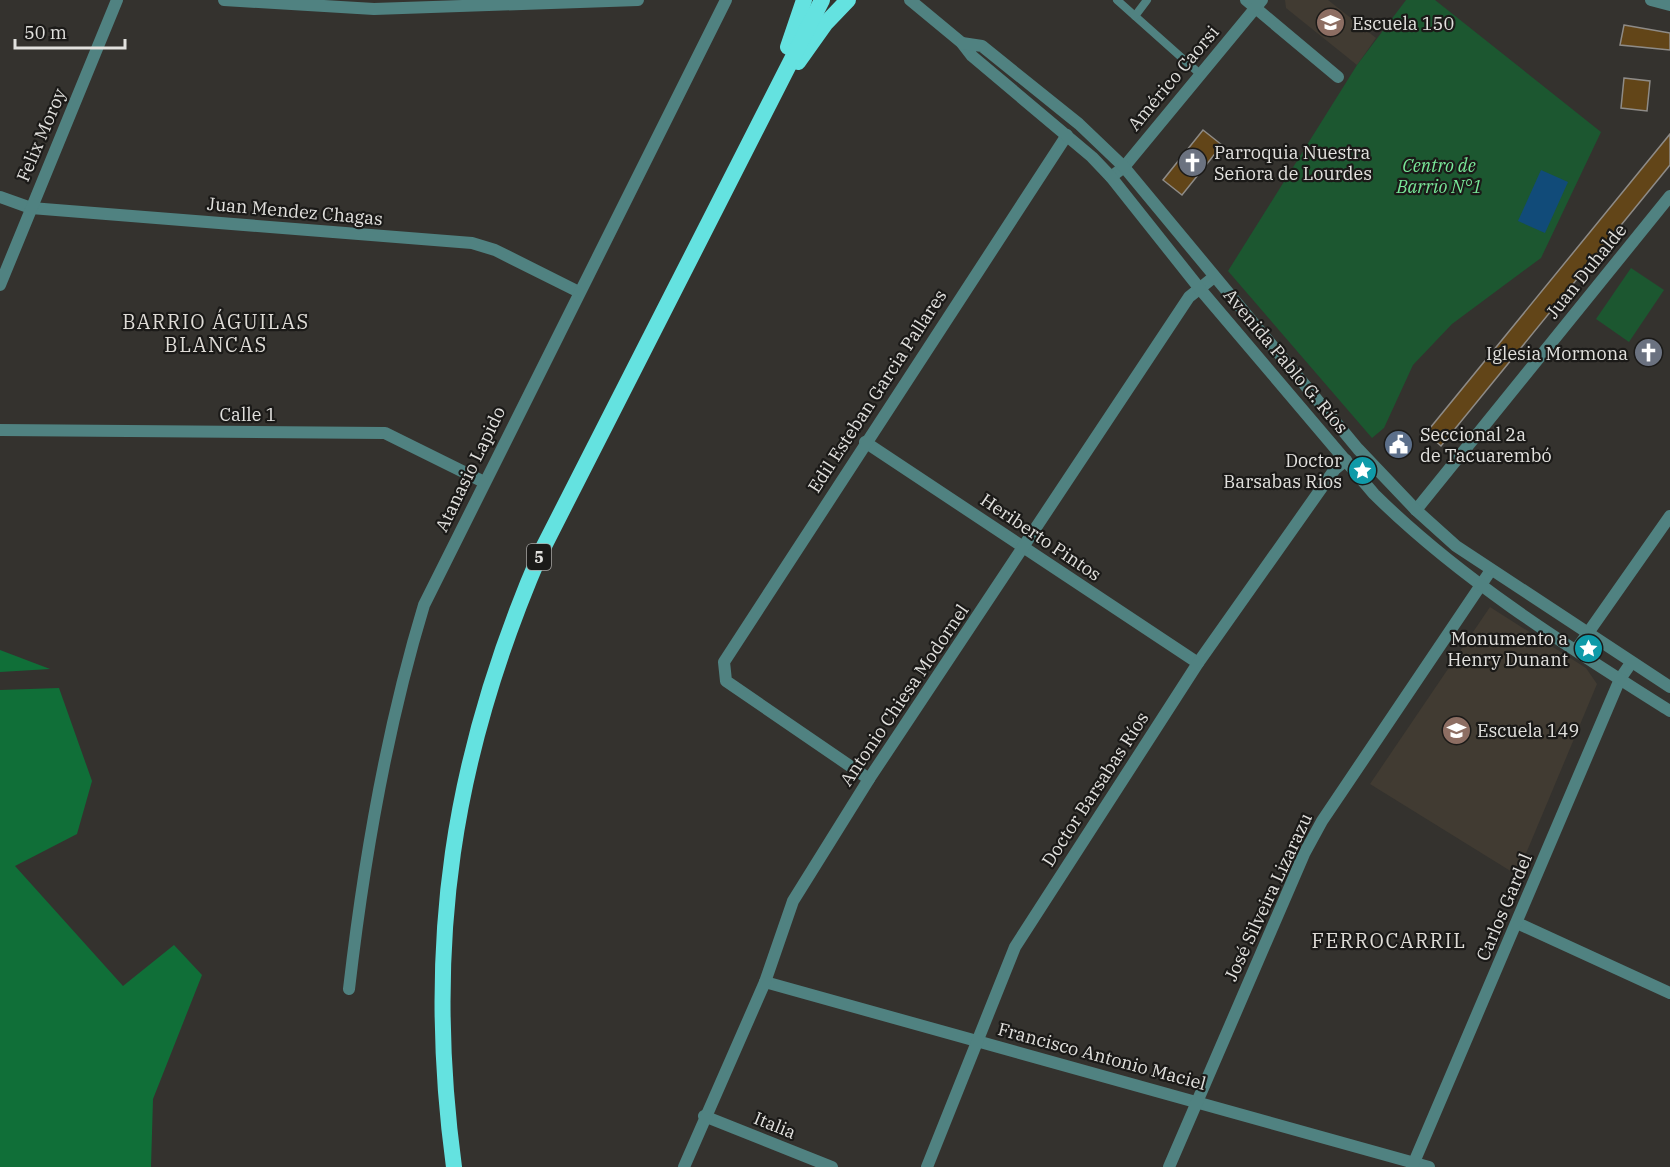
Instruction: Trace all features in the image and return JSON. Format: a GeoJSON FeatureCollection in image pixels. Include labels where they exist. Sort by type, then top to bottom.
{"type":"FeatureCollection","features":[{"type":"Feature","properties":{"kind":"highway"},"geometry":{"type":"LineString","coordinates":[[782,77],[788,45],[804,0]]}},
{"type":"Feature","properties":{"kind":"highway","name":"5"},"geometry":{"type":"LineString","coordinates":[[454,1167],[443,1058],[444,936],[459,811],[486,694],[512,620],[546,542],[822,0]]}},
{"type":"Feature","properties":{"kind":"highway"},"geometry":{"type":"LineString","coordinates":[[782,77],[805,56],[825,24],[846,3],[863,0]]}},
{"type":"Feature","properties":{"kind":"street","name":"Felix Moroy"},"geometry":{"type":"LineString","coordinates":[[0,285],[117,0]]}},
{"type":"Feature","properties":{"kind":"street"},"geometry":{"type":"LineString","coordinates":[[224,0],[376,4],[638,0]]}},
{"type":"Feature","properties":{"kind":"street","name":"Atanasio Lapido"},"geometry":{"type":"LineString","coordinates":[[349,989],[359,903],[402,676],[424,605],[726,0]]}},
{"type":"Feature","properties":{"kind":"street","name":"Avenida Pablo G. Ríos"},"geometry":{"type":"LineString","coordinates":[[910,0],[962,43],[972,56],[1067,135],[1111,177],[1200,289],[1374,494],[1405,525],[1480,586],[1670,711]]}},
{"type":"Feature","properties":{"kind":"street"},"geometry":{"type":"LineString","coordinates":[[1651,0],[1670,5]]}},
{"type":"Feature","properties":{"kind":"street"},"geometry":{"type":"LineString","coordinates":[[1254,3],[1338,77]]}},
{"type":"Feature","properties":{"kind":"street","name":"Américo Caorsi"},"geometry":{"type":"LineString","coordinates":[[1111,177],[1124,167],[1254,3]]}},
{"type":"Feature","properties":{"kind":"street","name":"Avenida Pablo G. Ríos"},"geometry":{"type":"LineString","coordinates":[[962,43],[982,46],[1079,124],[1124,167],[1385,480],[1416,510],[1456,546],[1670,687]]}},
{"type":"Feature","properties":{"kind":"street","name":"Edil Esteban Garcia Pallares"},"geometry":{"type":"LineString","coordinates":[[869,778],[726,681],[723,668],[728,655],[865,442],[1067,135]]}},
{"type":"Feature","properties":{"kind":"street","name":"Juan Duhalde"},"geometry":{"type":"LineString","coordinates":[[1416,510],[1670,196]]}},
{"type":"Feature","properties":{"kind":"street","name":"Juan Mendez Chagas"},"geometry":{"type":"LineString","coordinates":[[0,197],[30,208],[472,243],[495,250],[579,292]]}},
{"type":"Feature","properties":{"kind":"street","name":"Antonio Chiesa Modornel"},"geometry":{"type":"LineString","coordinates":[[684,1167],[704,1116],[765,982],[793,901],[869,778],[1025,547],[1189,297],[1214,277]]}},
{"type":"Feature","properties":{"kind":"street","name":"Calle 1"},"geometry":{"type":"LineString","coordinates":[[0,430],[386,433],[484,482]]}},
{"type":"Feature","properties":{"kind":"street","name":"Heriberto Pintos"},"geometry":{"type":"LineString","coordinates":[[865,442],[1197,663]]}},
{"type":"Feature","properties":{"kind":"street","name":"Doctor Barsabas Ríos"},"geometry":{"type":"LineString","coordinates":[[927,1167],[1015,947],[1197,663],[1335,469],[1346,460]]}},
{"type":"Feature","properties":{"kind":"street"},"geometry":{"type":"LineString","coordinates":[[1576,650],[1670,516]]}},
{"type":"Feature","properties":{"kind":"street","name":"José Silveira Lizarazu"},"geometry":{"type":"LineString","coordinates":[[1169,1167],[1196,1100],[1308,846],[1322,821],[1491,570]]}},
{"type":"Feature","properties":{"kind":"street","name":"Carlos Gardel"},"geometry":{"type":"LineString","coordinates":[[1413,1164],[1620,679],[1631,663]]}},
{"type":"Feature","properties":{"kind":"street"},"geometry":{"type":"LineString","coordinates":[[1516,923],[1670,993]]}},
{"type":"Feature","properties":{"kind":"street","name":"Francisco Antonio Maciel"},"geometry":{"type":"LineString","coordinates":[[765,982],[1196,1100],[1429,1167]]}},
{"type":"Feature","properties":{"kind":"street","name":"Italia"},"geometry":{"type":"LineString","coordinates":[[704,1116],[832,1167]]}},
{"type":"Feature","properties":{"kind":"lane"},"geometry":{"type":"LineString","coordinates":[[1117,0],[1200,74]]}},
{"type":"Feature","properties":{"kind":"lane"},"geometry":{"type":"LineString","coordinates":[[1135,16],[1147,0]]}},
{"type":"Feature","properties":{"kind":"shaded area","name":"Escuela 150"},"geometry":{"type":"Polygon","coordinates":[[[1285,0],[1328,0],[1376,38],[1357,65],[1286,8],[1285,0]]]}},
{"type":"Feature","properties":{"kind":"shaded area"},"geometry":{"type":"Polygon","coordinates":[[[1490,607],[1586,668],[1597,684],[1517,875],[1370,784],[1490,607]]]}},
{"type":"Feature","properties":{"kind":"green space","name":"Centro de Barrio N°1"},"geometry":{"type":"Polygon","coordinates":[[[1406,0],[1435,0],[1601,132],[1541,258],[1452,324],[1413,365],[1384,428],[1372,438],[1228,271],[1357,65],[1406,0]]]}},
{"type":"Feature","properties":{"kind":"green space"},"geometry":{"type":"Polygon","coordinates":[[[1631,268],[1664,290],[1629,342],[1596,319],[1631,268]]]}},
{"type":"Feature","properties":{"kind":"green space"},"geometry":{"type":"Polygon","coordinates":[[[0,650],[50,669],[0,672],[0,650]]]}},
{"type":"Feature","properties":{"kind":"green space"},"geometry":{"type":"Polygon","coordinates":[[[59,688],[92,781],[77,834],[15,866],[123,986],[174,945],[202,975],[153,1099],[151,1167],[0,1167],[0,690],[59,688]]]}},
{"type":"Feature","properties":{"kind":"water"},"geometry":{"type":"Polygon","coordinates":[[[1541,170],[1568,182],[1545,233],[1518,221],[1541,170]]]}},
{"type":"Feature","properties":{"kind":"building"},"geometry":{"type":"Polygon","coordinates":[[[1624,25],[1670,33],[1670,50],[1620,45],[1624,25]]]}},
{"type":"Feature","properties":{"kind":"building"},"geometry":{"type":"Polygon","coordinates":[[[1624,78],[1650,81],[1647,111],[1621,108],[1624,78]]]}},
{"type":"Feature","properties":{"kind":"building","name":"Parroquia Nuestra Señora de Lourdes"},"geometry":{"type":"Polygon","coordinates":[[[1203,130],[1222,145],[1182,195],[1163,180],[1203,130]]]}},
{"type":"Feature","properties":{"kind":"building"},"geometry":{"type":"Polygon","coordinates":[[[1670,134],[1670,165],[1441,446],[1426,433],[1670,134]]]}},
{"type":"Feature","properties":{"kind":"place","name":"Escuela 150"},"geometry":{"type":"Point","coordinates":[1331,23]}},
{"type":"Feature","properties":{"kind":"place","name":"Parroquia Nuestra Señora de Lourdes"},"geometry":{"type":"Point","coordinates":[1193,162]}},
{"type":"Feature","properties":{"kind":"place","name":"Iglesia Mormona"},"geometry":{"type":"Point","coordinates":[1649,353]}},
{"type":"Feature","properties":{"kind":"place","name":"Seccional 2a de Tacuarembó"},"geometry":{"type":"Point","coordinates":[1399,444]}},
{"type":"Feature","properties":{"kind":"place","name":"Doctor Barsabas Rios"},"geometry":{"type":"Point","coordinates":[1363,470]}},
{"type":"Feature","properties":{"kind":"place","name":"Monumento a Henry Dunant"},"geometry":{"type":"Point","coordinates":[1589,648]}},
{"type":"Feature","properties":{"kind":"place","name":"Escuela 149"},"geometry":{"type":"Point","coordinates":[1456,730]}},
{"type":"Feature","properties":{"kind":"district","name":"BARRIO ÁGUILAS BLANCAS"},"geometry":{"type":"Point","coordinates":[216,332]}},
{"type":"Feature","properties":{"kind":"district","name":"FERROCARRIL"},"geometry":{"type":"Point","coordinates":[1389,940]}}]}
